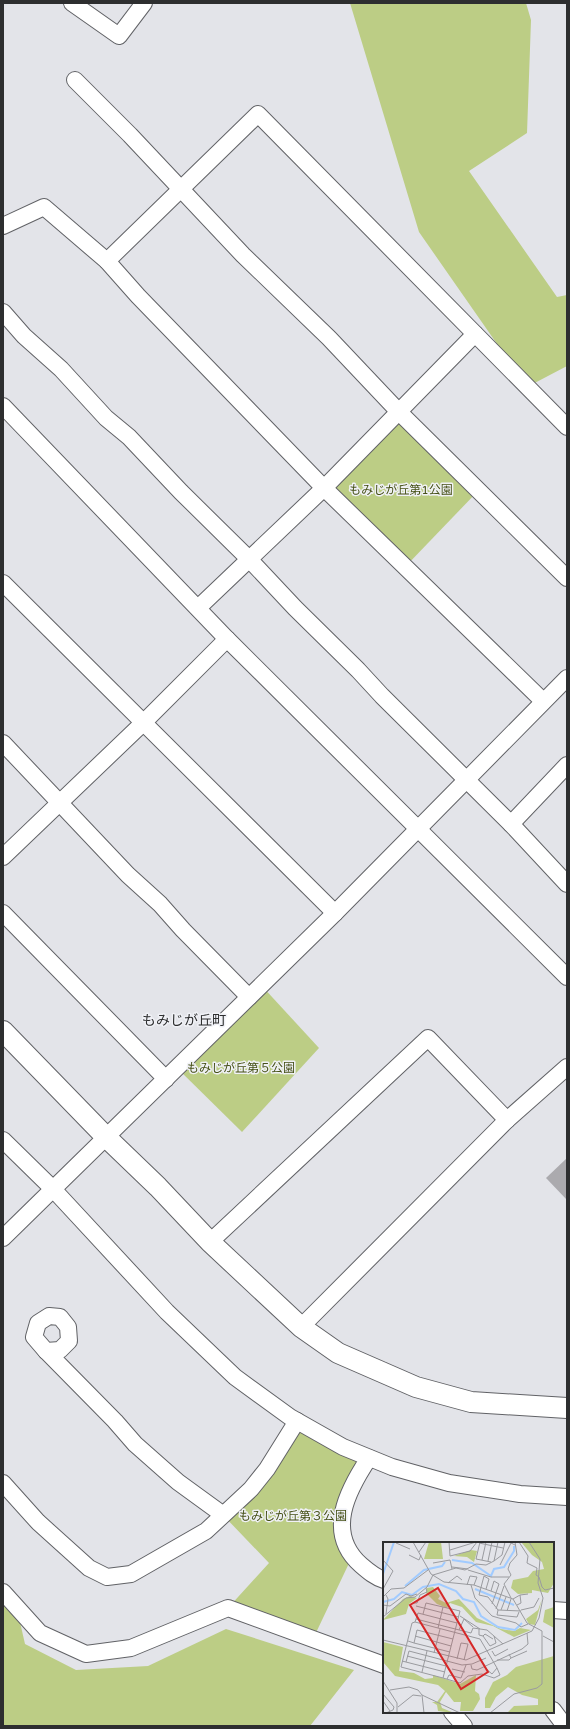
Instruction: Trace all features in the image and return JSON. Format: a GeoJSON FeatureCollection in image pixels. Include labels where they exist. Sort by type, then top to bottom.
{"type":"FeatureCollection","features":[{"type":"Feature","properties":{"kind":"street"},"geometry":{"type":"LineString","coordinates":[[72,3],[119,36],[144,3]]}},
{"type":"Feature","properties":{"kind":"street"},"geometry":{"type":"LineString","coordinates":[[75,80],[130,135],[244,255],[329,338],[399,412],[567,578]]}},
{"type":"Feature","properties":{"kind":"street"},"geometry":{"type":"LineString","coordinates":[[107,261],[258,114],[567,427]]}},
{"type":"Feature","properties":{"kind":"street"},"geometry":{"type":"LineString","coordinates":[[3,226],[44,207],[107,261],[138,296],[324,488],[543,702]]}},
{"type":"Feature","properties":{"kind":"street"},"geometry":{"type":"LineString","coordinates":[[3,312],[24,336],[60,369],[106,418],[129,437],[181,492],[250,559],[295,608],[511,824],[567,884]]}},
{"type":"Feature","properties":{"kind":"street"},"geometry":{"type":"LineString","coordinates":[[198,608],[324,488],[475,334]]}},
{"type":"Feature","properties":{"kind":"street"},"geometry":{"type":"LineString","coordinates":[[3,406],[227,639],[567,977]]}},
{"type":"Feature","properties":{"kind":"street"},"geometry":{"type":"LineString","coordinates":[[3,583],[335,913]]}},
{"type":"Feature","properties":{"kind":"street"},"geometry":{"type":"LineString","coordinates":[[3,857],[143,723],[227,639]]}},
{"type":"Feature","properties":{"kind":"street"},"geometry":{"type":"LineString","coordinates":[[3,1238],[335,913],[567,678]]}},
{"type":"Feature","properties":{"kind":"street"},"geometry":{"type":"LineString","coordinates":[[3,744],[128,875],[160,904],[183,930],[249,997]]}},
{"type":"Feature","properties":{"kind":"street"},"geometry":{"type":"LineString","coordinates":[[511,824],[567,765]]}},
{"type":"Feature","properties":{"kind":"street"},"geometry":{"type":"LineString","coordinates":[[3,914],[166,1079]]}},
{"type":"Feature","properties":{"kind":"street"},"geometry":{"type":"LineString","coordinates":[[3,1031],[106,1137],[158,1187],[210,1242],[301,1327],[338,1353],[416,1387],[471,1402],[567,1408]]}},
{"type":"Feature","properties":{"kind":"street"},"geometry":{"type":"LineString","coordinates":[[210,1242],[428,1038],[507,1120]]}},
{"type":"Feature","properties":{"kind":"street"},"geometry":{"type":"LineString","coordinates":[[301,1327],[507,1120],[567,1067]]}},
{"type":"Feature","properties":{"kind":"street"},"geometry":{"type":"LineString","coordinates":[[3,1140],[53,1189],[167,1312],[230,1372],[297,1421],[343,1448],[392,1467],[449,1483],[520,1494],[567,1497]]}},
{"type":"Feature","properties":{"kind":"street"},"geometry":{"type":"LineString","coordinates":[[46,1352],[115,1421],[135,1444],[178,1482],[222,1514]]}},
{"type":"Feature","properties":{"kind":"street"},"geometry":{"type":"LineString","coordinates":[[3,1483],[38,1522],[89,1568],[107,1577],[131,1574],[206,1531],[222,1514],[251,1489],[268,1469],[297,1421]]}},
{"type":"Feature","properties":{"kind":"street"},"geometry":{"type":"LineString","coordinates":[[369,1458],[358,1474],[342,1514],[343,1539],[352,1557],[375,1577],[383,1580]]}},
{"type":"Feature","properties":{"kind":"street"},"geometry":{"type":"LineString","coordinates":[[3,1592],[40,1633],[86,1654],[131,1648],[228,1608],[383,1665]]}},
{"type":"Feature","properties":{"kind":"street"},"geometry":{"type":"LineString","coordinates":[[554,1610],[567,1611]]}},
{"type":"Feature","properties":{"kind":"street"},"geometry":{"type":"LineString","coordinates":[[554,1711],[565,1726]]}},
{"type":"Feature","properties":{"kind":"street"},"geometry":{"type":"LineString","coordinates":[[453,1713],[464,1726]]}},
{"type":"Feature","properties":{"kind":"green space"},"geometry":{"type":"Polygon","coordinates":[[[350,3],[526,3],[531,20],[527,133],[469,171],[557,297],[567,295],[567,366],[527,387],[419,232],[350,3]]]}},
{"type":"Feature","properties":{"kind":"green space","name":"もみじが丘第1公園"},"geometry":{"type":"Polygon","coordinates":[[[399,412],[478,491],[405,567],[324,488],[399,412]]]}},
{"type":"Feature","properties":{"kind":"green space","name":"もみじが丘第５公園"},"geometry":{"type":"Polygon","coordinates":[[[261,985],[319,1048],[242,1132],[177,1068],[261,985]]]}},
{"type":"Feature","properties":{"kind":"green space","name":"もみじが丘第３公園"},"geometry":{"type":"Polygon","coordinates":[[[297,1421],[369,1458],[345,1506],[352,1557],[313,1639],[228,1608],[269,1563],[222,1514],[297,1421]]]}},
{"type":"Feature","properties":{"kind":"green space"},"geometry":{"type":"Polygon","coordinates":[[[3,1593],[17,1609],[25,1644],[76,1670],[148,1666],[226,1629],[354,1670],[310,1726],[3,1726],[3,1593]]]}},
{"type":"Feature","properties":{"kind":"building"},"geometry":{"type":"Polygon","coordinates":[[[567,1158],[567,1200],[546,1178],[567,1158]]]}},
{"type":"Feature","properties":{"kind":"district","name":"もみじが丘町"},"geometry":{"type":"Point","coordinates":[184,1020]}}]}
